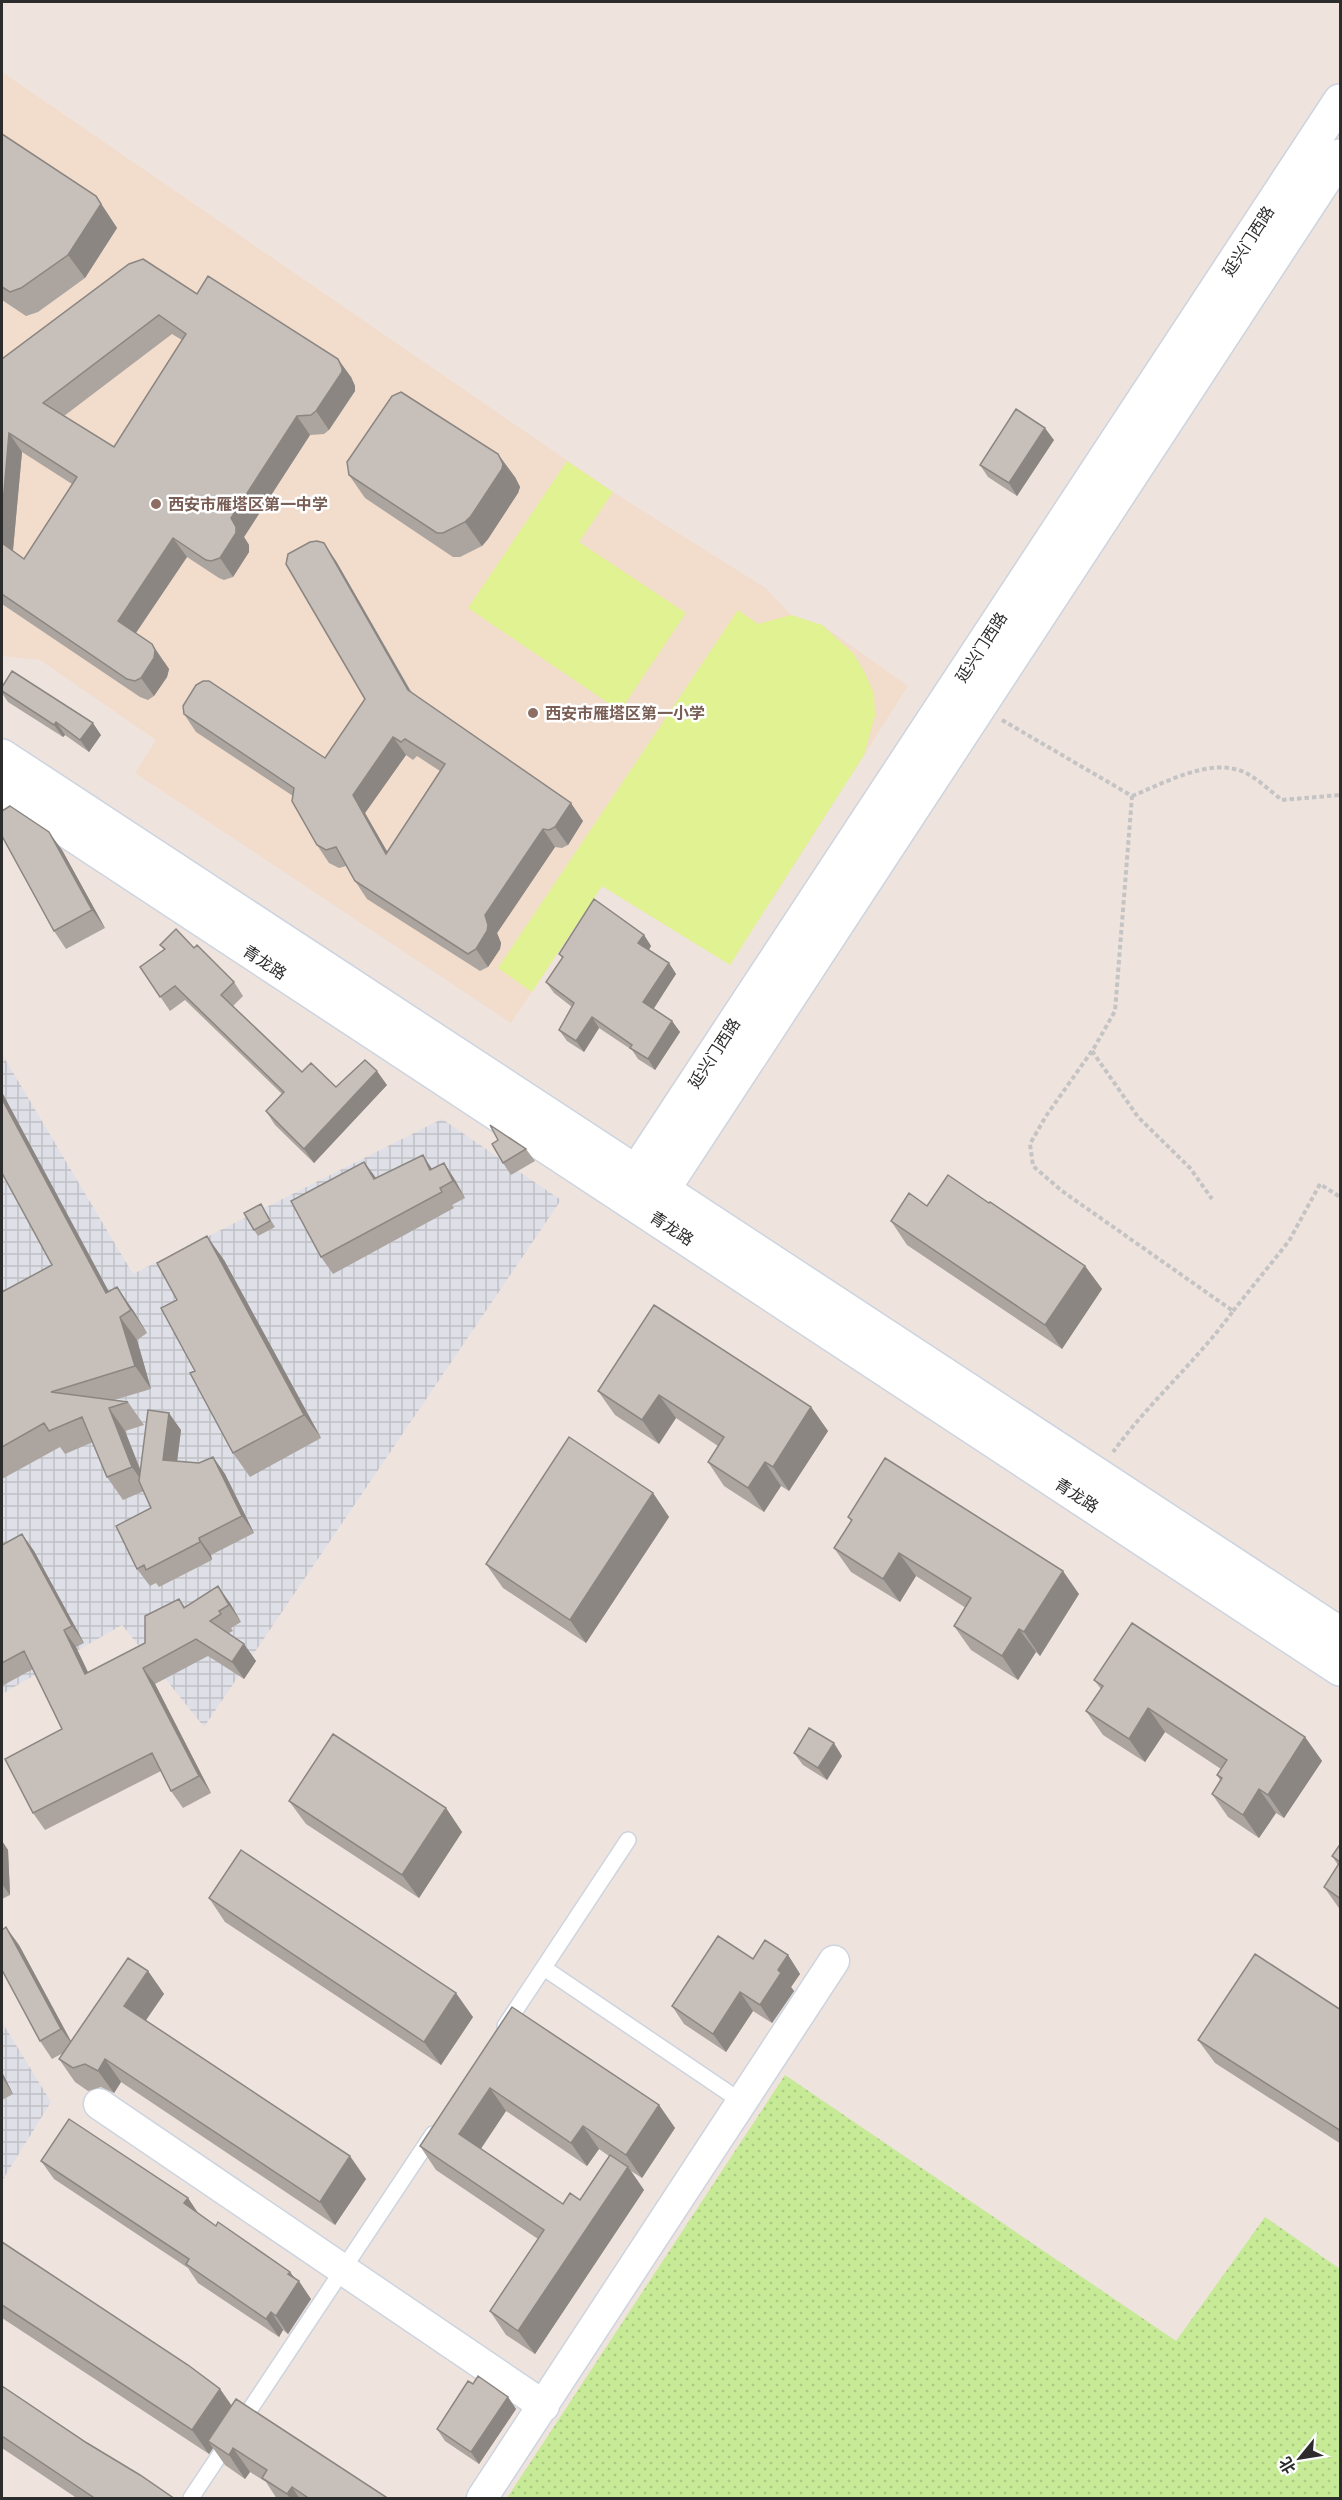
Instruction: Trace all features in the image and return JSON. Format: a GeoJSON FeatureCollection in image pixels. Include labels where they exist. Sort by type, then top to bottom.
{"type":"FeatureCollection","features":[{"type":"Feature","properties":{"kind":"street","name":"延兴门西路"},"geometry":{"type":"LineString","coordinates":[[641,1192],[1341,100]]}},
{"type":"Feature","properties":{"kind":"street","name":"延兴门西路"},"geometry":{"type":"LineString","coordinates":[[641,1192],[978,706],[1341,156]]}},
{"type":"Feature","properties":{"kind":"street","name":"青龙路"},"geometry":{"type":"LineString","coordinates":[[2,756],[1341,1669]]}},
{"type":"Feature","properties":{"kind":"street","name":"青龙路"},"geometry":{"type":"LineString","coordinates":[[2,788],[641,1192],[1097,1475],[1341,1634]]}},
{"type":"Feature","properties":{"kind":"street"},"geometry":{"type":"LineString","coordinates":[[482,2499],[834,1961]]}},
{"type":"Feature","properties":{"kind":"street"},"geometry":{"type":"LineString","coordinates":[[99,2104],[544,2406]]}},
{"type":"Feature","properties":{"kind":"lane"},"geometry":{"type":"LineString","coordinates":[[498,2036],[628,1840]]}},
{"type":"Feature","properties":{"kind":"lane"},"geometry":{"type":"LineString","coordinates":[[543,1968],[742,2103]]}},
{"type":"Feature","properties":{"kind":"lane"},"geometry":{"type":"LineString","coordinates":[[191,2499],[440,2124]]}},
{"type":"Feature","properties":{"kind":"path"},"geometry":{"type":"LineString","coordinates":[[978,706],[1132,796]]}},
{"type":"Feature","properties":{"kind":"path"},"geometry":{"type":"LineString","coordinates":[[1132,796],[1199,770],[1225,766],[1245,773],[1282,800],[1341,795]]}},
{"type":"Feature","properties":{"kind":"path"},"geometry":{"type":"LineString","coordinates":[[1132,796],[1115,1011],[1092,1051],[1046,1116],[1030,1144],[1033,1166],[1062,1191],[1233,1311]]}},
{"type":"Feature","properties":{"kind":"path"},"geometry":{"type":"LineString","coordinates":[[1092,1051],[1138,1117],[1190,1168],[1212,1199]]}},
{"type":"Feature","properties":{"kind":"path"},"geometry":{"type":"LineString","coordinates":[[1097,1475],[1143,1413],[1210,1343],[1289,1241],[1320,1184],[1341,1197]]}},
{"type":"Feature","properties":{"kind":"shaded area","name":"西安市雁塔区第一小学"},"geometry":{"type":"Polygon","coordinates":[[[2,72],[613,492],[767,589],[791,615],[822,625],[908,686],[773,898],[670,928],[602,886],[511,1023],[135,773],[156,740],[40,660],[2,656],[2,72]]]}},
{"type":"Feature","properties":{"kind":"shaded area"},"geometry":{"type":"Polygon","coordinates":[[[2,1054],[133,1274],[442,1119],[561,1200],[204,1727],[122,1625],[2,1694],[2,1054]]]}},
{"type":"Feature","properties":{"kind":"shaded area"},"geometry":{"type":"Polygon","coordinates":[[[2,2022],[51,2102],[2,2181],[2,2022]]]}},
{"type":"Feature","properties":{"kind":"green space"},"geometry":{"type":"Polygon","coordinates":[[[567,461],[613,492],[579,542],[686,613],[620,711],[468,608],[567,461]]]}},
{"type":"Feature","properties":{"kind":"green space"},"geometry":{"type":"Polygon","coordinates":[[[738,610],[758,624],[791,615],[822,625],[853,653],[874,694],[875,716],[864,755],[730,965],[602,886],[532,992],[498,968],[738,610]]]}},
{"type":"Feature","properties":{"kind":"green space"},"geometry":{"type":"Polygon","coordinates":[[[785,2075],[1176,2341],[1265,2217],[1340,2269],[1340,2498],[507,2498],[785,2075]]]}},
{"type":"Feature","properties":{"kind":"building"},"geometry":{"type":"Polygon","coordinates":[[[2,134],[96,196],[101,204],[68,255],[21,288],[10,292],[2,287],[2,134]]]}},
{"type":"Feature","properties":{"kind":"building"},"geometry":{"type":"Polygon","coordinates":[[[143,259],[197,294],[208,276],[338,359],[342,368],[342,372],[316,411],[311,415],[297,416],[231,518],[236,527],[236,533],[220,558],[206,560],[173,538],[118,621],[152,644],[155,650],[154,658],[141,678],[135,681],[127,679],[2,594],[2,543],[24,559],[77,477],[9,433],[2,515],[2,359],[129,264],[143,259]],[[159,315],[43,403],[114,447],[186,334],[159,315]]]}},
{"type":"Feature","properties":{"kind":"building"},"geometry":{"type":"Polygon","coordinates":[[[401,392],[498,454],[503,464],[471,516],[465,522],[443,533],[437,533],[349,475],[347,462],[392,396],[401,392]]]}},
{"type":"Feature","properties":{"kind":"building"},"geometry":{"type":"Polygon","coordinates":[[[1016,409],[1045,428],[1009,483],[980,465],[1016,409]]]}},
{"type":"Feature","properties":{"kind":"building"},"geometry":{"type":"Polygon","coordinates":[[[310,542],[324,543],[408,690],[571,803],[555,827],[549,830],[543,829],[485,915],[487,931],[476,949],[468,954],[355,881],[336,847],[326,850],[317,845],[292,801],[294,788],[184,714],[183,706],[196,685],[209,681],[325,758],[365,699],[286,564],[288,554],[310,542]],[[393,737],[353,795],[386,854],[445,764],[405,739],[401,742],[393,737]]]}},
{"type":"Feature","properties":{"kind":"building"},"geometry":{"type":"Polygon","coordinates":[[[12,671],[93,723],[80,740],[56,722],[54,725],[2,691],[12,671]]]}},
{"type":"Feature","properties":{"kind":"building"},"geometry":{"type":"Polygon","coordinates":[[[10,806],[49,832],[92,910],[54,931],[2,836],[2,811],[10,806]]]}},
{"type":"Feature","properties":{"kind":"building"},"geometry":{"type":"Polygon","coordinates":[[[594,899],[644,935],[638,943],[669,963],[643,1002],[672,1021],[648,1059],[630,1048],[632,1045],[592,1017],[576,1041],[559,1030],[574,1003],[546,982],[563,957],[559,954],[594,899]]]}},
{"type":"Feature","properties":{"kind":"building"},"geometry":{"type":"Polygon","coordinates":[[[176,929],[194,948],[197,945],[234,982],[221,995],[302,1072],[311,1063],[336,1087],[365,1060],[377,1071],[304,1149],[266,1111],[284,1092],[175,986],[160,997],[140,967],[165,949],[160,945],[176,929]]]}},
{"type":"Feature","properties":{"kind":"building"},"geometry":{"type":"Polygon","coordinates":[[[2,1099],[106,1293],[117,1287],[131,1310],[120,1317],[135,1366],[51,1392],[128,1402],[109,1408],[132,1467],[107,1477],[82,1417],[49,1431],[44,1423],[2,1447],[2,1292],[52,1265],[2,1173],[2,1099]]]}},
{"type":"Feature","properties":{"kind":"building"},"geometry":{"type":"Polygon","coordinates":[[[490,1125],[526,1149],[503,1163],[492,1144],[498,1140],[490,1125]]]}},
{"type":"Feature","properties":{"kind":"building"},"geometry":{"type":"Polygon","coordinates":[[[423,1155],[430,1170],[444,1163],[453,1181],[440,1188],[442,1192],[321,1257],[291,1201],[364,1162],[374,1179],[423,1155]]]}},
{"type":"Feature","properties":{"kind":"building"},"geometry":{"type":"Polygon","coordinates":[[[948,1175],[1085,1266],[1045,1325],[891,1221],[909,1193],[927,1206],[948,1175]]]}},
{"type":"Feature","properties":{"kind":"building"},"geometry":{"type":"Polygon","coordinates":[[[261,1204],[270,1221],[254,1230],[244,1213],[261,1204]]]}},
{"type":"Feature","properties":{"kind":"building"},"geometry":{"type":"Polygon","coordinates":[[[207,1236],[304,1415],[233,1453],[190,1373],[195,1371],[161,1308],[177,1300],[157,1263],[207,1236]]]}},
{"type":"Feature","properties":{"kind":"building"},"geometry":{"type":"Polygon","coordinates":[[[654,1305],[811,1407],[773,1467],[765,1462],[748,1488],[708,1462],[724,1437],[659,1395],[642,1420],[598,1391],[654,1305]]]}},
{"type":"Feature","properties":{"kind":"building"},"geometry":{"type":"Polygon","coordinates":[[[148,1410],[169,1413],[163,1460],[199,1463],[213,1457],[242,1516],[199,1538],[200,1542],[146,1570],[144,1565],[137,1569],[116,1526],[151,1508],[139,1481],[148,1410]]]}},
{"type":"Feature","properties":{"kind":"building"},"geometry":{"type":"Polygon","coordinates":[[[569,1437],[653,1493],[570,1620],[486,1564],[569,1437]]]}},
{"type":"Feature","properties":{"kind":"building"},"geometry":{"type":"Polygon","coordinates":[[[885,1458],[1063,1571],[1024,1632],[1019,1629],[1002,1656],[954,1626],[971,1598],[899,1553],[883,1579],[834,1548],[852,1520],[848,1517],[885,1458]]]}},
{"type":"Feature","properties":{"kind":"building"},"geometry":{"type":"Polygon","coordinates":[[[22,1534],[72,1626],[64,1630],[85,1674],[145,1643],[145,1616],[179,1599],[184,1608],[218,1586],[229,1605],[219,1611],[221,1614],[210,1621],[244,1644],[232,1662],[196,1639],[143,1668],[199,1776],[171,1791],[152,1753],[33,1813],[5,1759],[62,1729],[24,1651],[2,1663],[2,1545],[22,1534]]]}},
{"type":"Feature","properties":{"kind":"building"},"geometry":{"type":"Polygon","coordinates":[[[1132,1623],[1305,1737],[1268,1795],[1259,1789],[1243,1815],[1212,1794],[1222,1778],[1217,1775],[1227,1760],[1148,1708],[1129,1739],[1086,1711],[1103,1686],[1094,1680],[1132,1623]]]}},
{"type":"Feature","properties":{"kind":"building"},"geometry":{"type":"Polygon","coordinates":[[[809,1728],[834,1743],[818,1768],[794,1753],[809,1728]]]}},
{"type":"Feature","properties":{"kind":"building"},"geometry":{"type":"Polygon","coordinates":[[[333,1734],[446,1808],[402,1875],[289,1801],[333,1734]]]}},
{"type":"Feature","properties":{"kind":"building"},"geometry":{"type":"Polygon","coordinates":[[[1341,1843],[1341,1899],[1324,1887],[1340,1862],[1332,1856],[1341,1843]]]}},
{"type":"Feature","properties":{"kind":"building"},"geometry":{"type":"Polygon","coordinates":[[[241,1850],[456,1993],[424,2042],[209,1898],[241,1850]]]}},
{"type":"Feature","properties":{"kind":"building"},"geometry":{"type":"Polygon","coordinates":[[[6,1927],[61,2029],[40,2041],[2,1970],[2,1930],[6,1927]]]}},
{"type":"Feature","properties":{"kind":"building"},"geometry":{"type":"Polygon","coordinates":[[[718,1936],[753,1959],[765,1940],[788,1955],[778,1970],[781,1973],[760,2005],[740,1992],[713,2034],[672,2006],[718,1936]]]}},
{"type":"Feature","properties":{"kind":"building"},"geometry":{"type":"Polygon","coordinates":[[[1255,1954],[1341,2010],[1341,2131],[1198,2040],[1255,1954]]]}},
{"type":"Feature","properties":{"kind":"building"},"geometry":{"type":"Polygon","coordinates":[[[128,1958],[148,1971],[124,2006],[350,2156],[320,2202],[105,2059],[98,2071],[85,2064],[73,2068],[59,2059],[128,1958]]]}},
{"type":"Feature","properties":{"kind":"building"},"geometry":{"type":"Polygon","coordinates":[[[512,2007],[659,2105],[626,2155],[583,2126],[571,2143],[490,2088],[459,2134],[563,2204],[570,2193],[580,2200],[610,2155],[628,2167],[518,2331],[490,2311],[544,2230],[420,2146],[512,2007]]]}},
{"type":"Feature","properties":{"kind":"building"},"geometry":{"type":"Polygon","coordinates":[[[69,2119],[188,2198],[184,2203],[216,2226],[218,2222],[290,2272],[288,2274],[299,2281],[276,2316],[271,2312],[266,2319],[186,2264],[189,2259],[41,2161],[69,2119]]]}},
{"type":"Feature","properties":{"kind":"building"},"geometry":{"type":"Polygon","coordinates":[[[2,2242],[188,2365],[220,2389],[192,2430],[2,2305],[2,2242]]]}},
{"type":"Feature","properties":{"kind":"building"},"geometry":{"type":"Polygon","coordinates":[[[478,2376],[508,2397],[471,2452],[437,2429],[468,2381],[473,2384],[478,2376]]]}},
{"type":"Feature","properties":{"kind":"building"},"geometry":{"type":"Polygon","coordinates":[[[2,2386],[175,2499],[96,2499],[2,2436],[2,2386]]]}},
{"type":"Feature","properties":{"kind":"building"},"geometry":{"type":"Polygon","coordinates":[[[236,2399],[389,2499],[310,2499],[292,2487],[287,2494],[262,2478],[267,2470],[233,2448],[229,2455],[208,2441],[236,2399]]]}},
{"type":"Feature","properties":{"kind":"place","name":"西安市雁塔区第一中学"},"geometry":{"type":"Point","coordinates":[156,504]}},
{"type":"Feature","properties":{"kind":"place","name":"西安市雁塔区第一小学"},"geometry":{"type":"Point","coordinates":[533,713]}}]}
